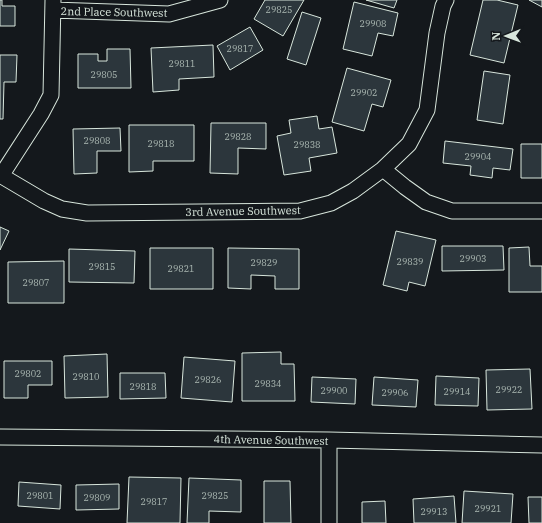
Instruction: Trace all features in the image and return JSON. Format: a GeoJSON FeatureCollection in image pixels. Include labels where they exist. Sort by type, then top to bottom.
{"type":"FeatureCollection","features":[{"type":"Feature","properties":{"kind":"street","name":"2nd Place Southwest"},"geometry":{"type":"LineString","coordinates":[[54,5],[169,14],[220,0]]}},
{"type":"Feature","properties":{"kind":"street"},"geometry":{"type":"LineString","coordinates":[[446,0],[437,33],[427,110],[409,144],[383,169],[426,202],[452,211],[542,211]]}},
{"type":"Feature","properties":{"kind":"street"},"geometry":{"type":"LineString","coordinates":[[0,175],[41,114],[51,95],[54,5]]}},
{"type":"Feature","properties":{"kind":"street","name":"3rd Avenue Southwest"},"geometry":{"type":"LineString","coordinates":[[0,175],[44,201],[62,209],[87,213],[300,211],[331,203],[353,191],[383,169]]}},
{"type":"Feature","properties":{"kind":"street","name":"4th Avenue Southwest"},"geometry":{"type":"LineString","coordinates":[[0,437],[329,440],[542,445]]}},
{"type":"Feature","properties":{"kind":"street"},"geometry":{"type":"LineString","coordinates":[[329,440],[329,523]]}},
{"type":"Feature","properties":{"kind":"building"},"geometry":{"type":"Polygon","coordinates":[[[0,0],[2,0],[2,6],[15,6],[15,26],[0,26],[0,0]]]}},
{"type":"Feature","properties":{"kind":"building"},"geometry":{"type":"Polygon","coordinates":[[[265,0],[304,0],[283,36],[254,19],[265,0]]]}},
{"type":"Feature","properties":{"kind":"building"},"geometry":{"type":"Polygon","coordinates":[[[366,0],[397,0],[394,8],[366,0]]]}},
{"type":"Feature","properties":{"kind":"building"},"geometry":{"type":"Polygon","coordinates":[[[483,0],[497,0],[518,5],[504,63],[470,55],[483,0]]]}},
{"type":"Feature","properties":{"kind":"building"},"geometry":{"type":"Polygon","coordinates":[[[529,0],[542,0],[542,7],[529,0]]]}},
{"type":"Feature","properties":{"kind":"building"},"geometry":{"type":"Polygon","coordinates":[[[354,2],[398,13],[393,36],[378,33],[372,56],[343,49],[354,2]]]}},
{"type":"Feature","properties":{"kind":"building"},"geometry":{"type":"Polygon","coordinates":[[[302,12],[321,18],[306,65],[287,59],[302,12]]]}},
{"type":"Feature","properties":{"kind":"building"},"geometry":{"type":"Polygon","coordinates":[[[250,27],[263,50],[230,70],[217,46],[250,27]]]}},
{"type":"Feature","properties":{"kind":"building"},"geometry":{"type":"Polygon","coordinates":[[[213,45],[214,77],[179,79],[179,90],[153,92],[151,48],[213,45]]]}},
{"type":"Feature","properties":{"kind":"building"},"geometry":{"type":"Polygon","coordinates":[[[107,49],[130,49],[131,88],[78,88],[78,54],[98,54],[98,61],[107,61],[107,49]]]}},
{"type":"Feature","properties":{"kind":"building"},"geometry":{"type":"Polygon","coordinates":[[[0,55],[17,55],[16,82],[4,82],[3,119],[0,119],[0,55]]]}},
{"type":"Feature","properties":{"kind":"building"},"geometry":{"type":"Polygon","coordinates":[[[347,68],[391,80],[383,107],[372,104],[364,131],[332,122],[347,68]]]}},
{"type":"Feature","properties":{"kind":"building"},"geometry":{"type":"Polygon","coordinates":[[[484,71],[510,75],[503,124],[477,120],[484,71]]]}},
{"type":"Feature","properties":{"kind":"building"},"geometry":{"type":"Polygon","coordinates":[[[317,116],[319,129],[332,127],[337,153],[309,158],[311,171],[284,175],[277,136],[291,133],[289,120],[317,116]]]}},
{"type":"Feature","properties":{"kind":"building"},"geometry":{"type":"Polygon","coordinates":[[[211,123],[266,123],[266,149],[238,148],[238,174],[210,173],[211,123]]]}},
{"type":"Feature","properties":{"kind":"building"},"geometry":{"type":"Polygon","coordinates":[[[129,125],[194,125],[194,161],[153,161],[153,171],[129,172],[129,125]]]}},
{"type":"Feature","properties":{"kind":"building"},"geometry":{"type":"Polygon","coordinates":[[[120,128],[121,151],[97,151],[97,173],[74,174],[73,129],[120,128]]]}},
{"type":"Feature","properties":{"kind":"building"},"geometry":{"type":"Polygon","coordinates":[[[445,141],[513,149],[510,170],[493,168],[492,178],[470,175],[471,166],[443,163],[445,141]]]}},
{"type":"Feature","properties":{"kind":"building"},"geometry":{"type":"Polygon","coordinates":[[[521,144],[542,144],[542,178],[521,178],[521,144]]]}},
{"type":"Feature","properties":{"kind":"building"},"geometry":{"type":"Polygon","coordinates":[[[0,227],[9,231],[0,250],[0,227]]]}},
{"type":"Feature","properties":{"kind":"building"},"geometry":{"type":"Polygon","coordinates":[[[396,231],[436,240],[425,286],[409,282],[407,291],[383,285],[396,231]]]}},
{"type":"Feature","properties":{"kind":"building"},"geometry":{"type":"Polygon","coordinates":[[[442,246],[503,246],[504,270],[442,271],[442,246]]]}},
{"type":"Feature","properties":{"kind":"building"},"geometry":{"type":"Polygon","coordinates":[[[529,247],[530,266],[542,266],[542,292],[509,292],[509,248],[529,247]]]}},
{"type":"Feature","properties":{"kind":"building"},"geometry":{"type":"Polygon","coordinates":[[[150,248],[213,248],[213,289],[150,289],[150,248]]]}},
{"type":"Feature","properties":{"kind":"building"},"geometry":{"type":"Polygon","coordinates":[[[228,248],[299,249],[299,289],[275,289],[275,276],[251,275],[251,289],[228,288],[228,248]]]}},
{"type":"Feature","properties":{"kind":"building"},"geometry":{"type":"Polygon","coordinates":[[[69,249],[135,251],[134,283],[69,282],[69,249]]]}},
{"type":"Feature","properties":{"kind":"building"},"geometry":{"type":"Polygon","coordinates":[[[64,261],[64,303],[8,303],[8,262],[64,261]]]}},
{"type":"Feature","properties":{"kind":"building"},"geometry":{"type":"Polygon","coordinates":[[[281,352],[281,364],[294,364],[295,401],[242,401],[242,353],[281,352]]]}},
{"type":"Feature","properties":{"kind":"building"},"geometry":{"type":"Polygon","coordinates":[[[107,354],[108,397],[65,398],[64,356],[107,354]]]}},
{"type":"Feature","properties":{"kind":"building"},"geometry":{"type":"Polygon","coordinates":[[[184,357],[235,361],[232,402],[181,398],[184,357]]]}},
{"type":"Feature","properties":{"kind":"building"},"geometry":{"type":"Polygon","coordinates":[[[4,361],[52,361],[52,385],[28,385],[28,398],[4,398],[4,361]]]}},
{"type":"Feature","properties":{"kind":"building"},"geometry":{"type":"Polygon","coordinates":[[[530,369],[532,409],[487,410],[486,370],[530,369]]]}},
{"type":"Feature","properties":{"kind":"building"},"geometry":{"type":"Polygon","coordinates":[[[120,373],[165,373],[166,398],[120,399],[120,373]]]}},
{"type":"Feature","properties":{"kind":"building"},"geometry":{"type":"Polygon","coordinates":[[[436,376],[479,378],[478,406],[435,405],[436,376]]]}},
{"type":"Feature","properties":{"kind":"building"},"geometry":{"type":"Polygon","coordinates":[[[312,377],[356,379],[355,404],[311,402],[312,377]]]}},
{"type":"Feature","properties":{"kind":"building"},"geometry":{"type":"Polygon","coordinates":[[[374,377],[418,380],[416,407],[372,405],[374,377]]]}},
{"type":"Feature","properties":{"kind":"building"},"geometry":{"type":"Polygon","coordinates":[[[129,477],[181,478],[180,523],[127,523],[129,477]]]}},
{"type":"Feature","properties":{"kind":"building"},"geometry":{"type":"Polygon","coordinates":[[[189,478],[241,480],[241,512],[209,511],[209,523],[187,523],[189,478]]]}},
{"type":"Feature","properties":{"kind":"building"},"geometry":{"type":"Polygon","coordinates":[[[264,481],[290,481],[291,523],[264,523],[264,481]]]}},
{"type":"Feature","properties":{"kind":"building"},"geometry":{"type":"Polygon","coordinates":[[[19,482],[61,485],[60,509],[18,506],[19,482]]]}},
{"type":"Feature","properties":{"kind":"building"},"geometry":{"type":"Polygon","coordinates":[[[119,484],[119,509],[76,510],[76,485],[119,484]]]}},
{"type":"Feature","properties":{"kind":"building"},"geometry":{"type":"Polygon","coordinates":[[[464,491],[513,494],[511,523],[462,523],[464,491]]]}},
{"type":"Feature","properties":{"kind":"building"},"geometry":{"type":"Polygon","coordinates":[[[454,496],[456,523],[414,523],[413,499],[454,496]]]}},
{"type":"Feature","properties":{"kind":"building"},"geometry":{"type":"Polygon","coordinates":[[[528,497],[542,497],[542,523],[529,523],[528,497]]]}},
{"type":"Feature","properties":{"kind":"building"},"geometry":{"type":"Polygon","coordinates":[[[385,501],[386,523],[362,523],[362,502],[385,501]]]}}]}
